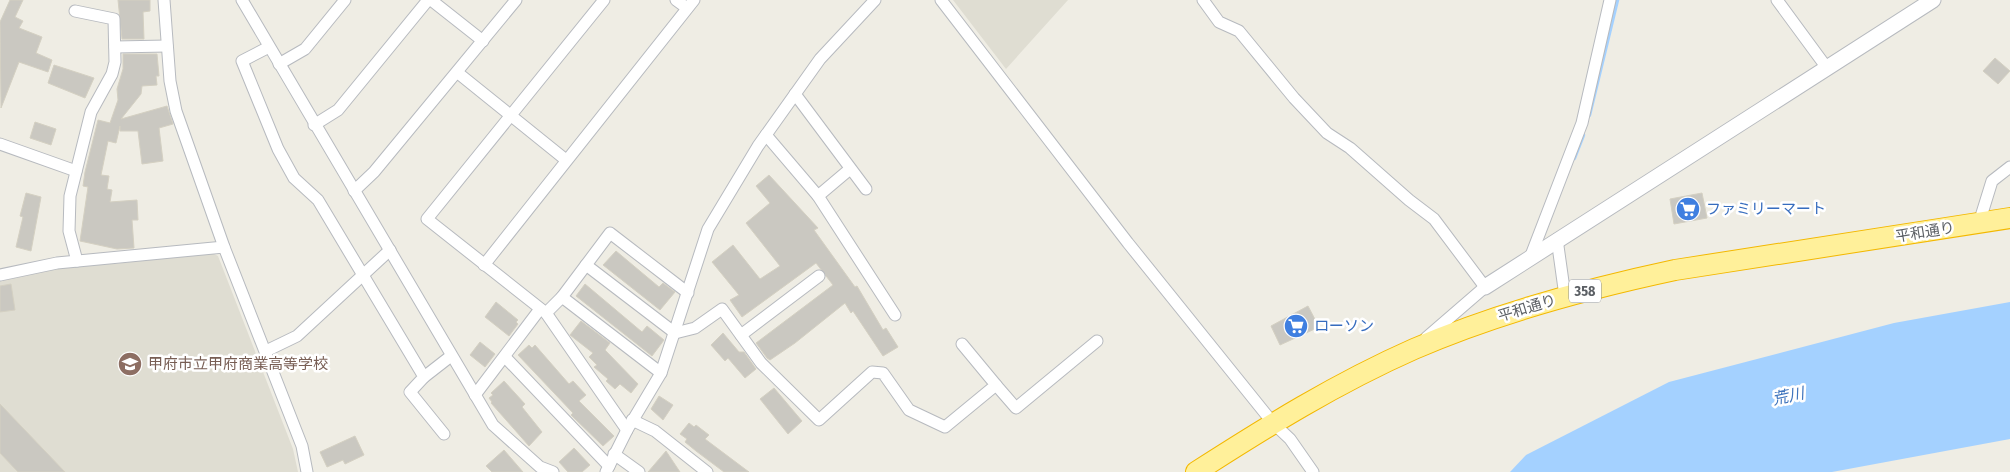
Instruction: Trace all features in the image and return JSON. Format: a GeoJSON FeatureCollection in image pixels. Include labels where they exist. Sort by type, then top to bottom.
{"type":"FeatureCollection","features":[{"type":"Feature","properties":{"kind":"highway","name":"平和通り"},"geometry":{"type":"LineString","coordinates":[[1196,472],[1273,423],[1349,380],[1413,350],[1496,318],[1565,296],[1675,270],[2010,218]]}},
{"type":"Feature","properties":{"kind":"street"},"geometry":{"type":"LineString","coordinates":[[164,0],[170,81],[176,111],[224,247],[302,446],[307,472]]}},
{"type":"Feature","properties":{"kind":"street"},"geometry":{"type":"LineString","coordinates":[[279,64],[304,49],[345,0]]}},
{"type":"Feature","properties":{"kind":"street"},"geometry":{"type":"LineString","coordinates":[[314,125],[338,110],[429,0],[483,42]]}},
{"type":"Feature","properties":{"kind":"street"},"geometry":{"type":"LineString","coordinates":[[354,191],[374,172],[458,73],[516,0]]}},
{"type":"Feature","properties":{"kind":"street"},"geometry":{"type":"LineString","coordinates":[[604,0],[427,219],[543,311],[630,425],[655,431],[708,472]]}},
{"type":"Feature","properties":{"kind":"street"},"geometry":{"type":"LineString","coordinates":[[484,265],[690,4],[676,0]]}},
{"type":"Feature","properties":{"kind":"street"},"geometry":{"type":"LineString","coordinates":[[505,357],[607,469],[630,425],[661,373],[708,229],[766,135],[820,59],[875,0]]}},
{"type":"Feature","properties":{"kind":"street"},"geometry":{"type":"LineString","coordinates":[[941,0],[1128,243],[1273,423],[1290,439],[1313,472]]}},
{"type":"Feature","properties":{"kind":"street"},"geometry":{"type":"LineString","coordinates":[[1204,0],[1219,22],[1239,31],[1294,98],[1327,133],[1350,148],[1409,200],[1434,218],[1485,287]]}},
{"type":"Feature","properties":{"kind":"street"},"geometry":{"type":"LineString","coordinates":[[1530,258],[1582,124],[1610,0]]}},
{"type":"Feature","properties":{"kind":"street"},"geometry":{"type":"LineString","coordinates":[[1777,0],[1827,68]]}},
{"type":"Feature","properties":{"kind":"street"},"geometry":{"type":"LineString","coordinates":[[1413,350],[1485,287],[1933,0]]}},
{"type":"Feature","properties":{"kind":"street"},"geometry":{"type":"LineString","coordinates":[[246,1],[269,47],[314,125],[493,425],[540,467],[553,472]]}},
{"type":"Feature","properties":{"kind":"street"},"geometry":{"type":"LineString","coordinates":[[75,11],[114,19],[115,47],[115,62],[112,74],[92,112],[70,196],[69,231],[77,261]]}},
{"type":"Feature","properties":{"kind":"street"},"geometry":{"type":"LineString","coordinates":[[115,47],[167,46]]}},
{"type":"Feature","properties":{"kind":"street"},"geometry":{"type":"LineString","coordinates":[[269,47],[242,61],[278,149],[294,178],[318,200],[424,377]]}},
{"type":"Feature","properties":{"kind":"street"},"geometry":{"type":"LineString","coordinates":[[458,73],[566,160]]}},
{"type":"Feature","properties":{"kind":"street"},"geometry":{"type":"LineString","coordinates":[[795,94],[866,189]]}},
{"type":"Feature","properties":{"kind":"street"},"geometry":{"type":"LineString","coordinates":[[766,135],[818,196],[895,315]]}},
{"type":"Feature","properties":{"kind":"street"},"geometry":{"type":"LineString","coordinates":[[0,144],[76,171]]}},
{"type":"Feature","properties":{"kind":"street"},"geometry":{"type":"LineString","coordinates":[[1979,223],[1992,181],[2010,168]]}},
{"type":"Feature","properties":{"kind":"street"},"geometry":{"type":"LineString","coordinates":[[818,196],[850,169]]}},
{"type":"Feature","properties":{"kind":"street"},"geometry":{"type":"LineString","coordinates":[[475,395],[543,311],[562,297],[610,233],[688,293]]}},
{"type":"Feature","properties":{"kind":"street"},"geometry":{"type":"LineString","coordinates":[[1557,240],[1565,296]]}},
{"type":"Feature","properties":{"kind":"street"},"geometry":{"type":"LineString","coordinates":[[0,275],[57,263],[224,247]]}},
{"type":"Feature","properties":{"kind":"street"},"geometry":{"type":"LineString","coordinates":[[266,351],[297,336],[390,250]]}},
{"type":"Feature","properties":{"kind":"street"},"geometry":{"type":"LineString","coordinates":[[586,265],[675,333]]}},
{"type":"Feature","properties":{"kind":"street"},"geometry":{"type":"LineString","coordinates":[[741,334],[819,276]]}},
{"type":"Feature","properties":{"kind":"street"},"geometry":{"type":"LineString","coordinates":[[562,297],[661,373]]}},
{"type":"Feature","properties":{"kind":"street"},"geometry":{"type":"LineString","coordinates":[[675,333],[696,328],[722,309],[761,363],[819,420],[872,372],[883,374],[909,410],[945,427],[996,384]]}},
{"type":"Feature","properties":{"kind":"street"},"geometry":{"type":"LineString","coordinates":[[962,344],[1016,408],[1097,341]]}},
{"type":"Feature","properties":{"kind":"street"},"geometry":{"type":"LineString","coordinates":[[444,434],[410,392],[424,377],[451,356]]}},
{"type":"Feature","properties":{"kind":"street"},"geometry":{"type":"LineString","coordinates":[[614,454],[640,472]]}},
{"type":"Feature","properties":{"kind":"shaded area"},"geometry":{"type":"Polygon","coordinates":[[[953,0],[1068,0],[1006,69],[953,0]]]}},
{"type":"Feature","properties":{"kind":"shaded area","name":"甲府市立甲府商業高等学校"},"geometry":{"type":"Polygon","coordinates":[[[212,253],[218,256],[293,449],[298,472],[0,472],[0,279],[77,264],[114,264],[212,253]]]}},
{"type":"Feature","properties":{"kind":"water","name":"荒川"},"geometry":{"type":"Polygon","coordinates":[[[2010,302],[2010,439],[1832,472],[1510,472],[1526,455],[1669,382],[1894,323],[2010,302]]]}},
{"type":"Feature","properties":{"kind":"building"},"geometry":{"type":"Polygon","coordinates":[[[10,0],[23,0],[15,17],[23,21],[19,28],[42,37],[36,53],[52,60],[48,72],[19,62],[1,108],[0,22],[10,0]]]}},
{"type":"Feature","properties":{"kind":"building"},"geometry":{"type":"Polygon","coordinates":[[[118,0],[150,0],[150,11],[143,12],[144,39],[122,39],[118,0]]]}},
{"type":"Feature","properties":{"kind":"building"},"geometry":{"type":"Polygon","coordinates":[[[123,54],[157,54],[159,76],[156,76],[157,85],[142,86],[141,94],[121,119],[167,106],[173,124],[159,128],[163,161],[142,164],[138,131],[120,131],[120,126],[116,143],[108,141],[101,175],[109,176],[107,189],[112,190],[110,202],[137,200],[138,220],[132,220],[134,248],[117,249],[80,241],[88,187],[83,186],[85,172],[98,120],[110,123],[118,100],[117,89],[123,69],[123,54]]]}},
{"type":"Feature","properties":{"kind":"building"},"geometry":{"type":"Polygon","coordinates":[[[1995,58],[2010,71],[1998,84],[1983,71],[1995,58]]]}},
{"type":"Feature","properties":{"kind":"building"},"geometry":{"type":"Polygon","coordinates":[[[54,65],[94,78],[85,98],[48,83],[54,65]]]}},
{"type":"Feature","properties":{"kind":"building"},"geometry":{"type":"Polygon","coordinates":[[[35,122],[56,129],[51,145],[30,138],[35,122]]]}},
{"type":"Feature","properties":{"kind":"building"},"geometry":{"type":"Polygon","coordinates":[[[769,175],[818,228],[814,230],[855,287],[857,286],[883,330],[886,328],[898,347],[883,356],[853,311],[851,313],[845,303],[795,343],[770,360],[767,358],[756,343],[833,285],[816,263],[742,317],[730,300],[739,295],[712,262],[733,245],[760,279],[780,266],[746,223],[770,203],[756,186],[769,175]]]}},
{"type":"Feature","properties":{"kind":"building"},"geometry":{"type":"Polygon","coordinates":[[[26,193],[41,197],[31,251],[16,247],[23,217],[20,216],[26,193]]]}},
{"type":"Feature","properties":{"kind":"building","name":"ファミリーマート"},"geometry":{"type":"Polygon","coordinates":[[[1702,193],[1707,218],[1674,224],[1670,199],[1702,193]]]}},
{"type":"Feature","properties":{"kind":"building"},"geometry":{"type":"Polygon","coordinates":[[[616,251],[659,287],[663,283],[675,292],[660,310],[603,265],[616,251]]]}},
{"type":"Feature","properties":{"kind":"building"},"geometry":{"type":"Polygon","coordinates":[[[11,284],[15,310],[0,312],[0,286],[11,284]]]}},
{"type":"Feature","properties":{"kind":"building"},"geometry":{"type":"Polygon","coordinates":[[[585,284],[642,332],[647,326],[664,340],[652,356],[576,296],[585,284]]]}},
{"type":"Feature","properties":{"kind":"building"},"geometry":{"type":"Polygon","coordinates":[[[496,302],[518,320],[516,322],[518,324],[509,336],[485,317],[496,302]]]}},
{"type":"Feature","properties":{"kind":"building"},"geometry":{"type":"Polygon","coordinates":[[[1308,306],[1319,327],[1280,345],[1271,326],[1308,306]]]}},
{"type":"Feature","properties":{"kind":"building"},"geometry":{"type":"Polygon","coordinates":[[[581,321],[610,343],[605,350],[638,384],[631,393],[620,384],[615,389],[606,381],[608,379],[594,367],[597,365],[589,357],[593,353],[570,335],[581,321]]]}},
{"type":"Feature","properties":{"kind":"building"},"geometry":{"type":"Polygon","coordinates":[[[723,333],[739,352],[744,352],[756,369],[745,378],[728,358],[725,361],[711,345],[723,333]]]}},
{"type":"Feature","properties":{"kind":"building"},"geometry":{"type":"Polygon","coordinates":[[[480,342],[495,354],[485,367],[470,355],[480,342]]]}},
{"type":"Feature","properties":{"kind":"building"},"geometry":{"type":"Polygon","coordinates":[[[529,345],[532,348],[535,345],[569,384],[573,381],[586,395],[579,401],[614,436],[603,446],[571,415],[573,413],[518,355],[529,345]]]}},
{"type":"Feature","properties":{"kind":"building"},"geometry":{"type":"Polygon","coordinates":[[[504,381],[525,404],[522,407],[542,432],[529,446],[491,403],[489,398],[493,395],[491,393],[504,381]]]}},
{"type":"Feature","properties":{"kind":"building"},"geometry":{"type":"Polygon","coordinates":[[[774,388],[802,421],[788,434],[760,399],[774,388]]]}},
{"type":"Feature","properties":{"kind":"building"},"geometry":{"type":"Polygon","coordinates":[[[659,396],[673,405],[663,420],[651,409],[659,396]]]}},
{"type":"Feature","properties":{"kind":"building"},"geometry":{"type":"Polygon","coordinates":[[[0,404],[65,472],[18,472],[0,453],[0,404]]]}},
{"type":"Feature","properties":{"kind":"building"},"geometry":{"type":"Polygon","coordinates":[[[689,423],[694,427],[696,425],[709,435],[705,439],[749,472],[724,472],[696,451],[685,442],[687,439],[680,434],[689,423]]]}},
{"type":"Feature","properties":{"kind":"building"},"geometry":{"type":"Polygon","coordinates":[[[355,436],[364,455],[345,464],[343,460],[327,467],[320,452],[355,436]]]}},
{"type":"Feature","properties":{"kind":"building"},"geometry":{"type":"Polygon","coordinates":[[[574,448],[590,465],[582,472],[568,472],[559,462],[574,448]]]}},
{"type":"Feature","properties":{"kind":"building"},"geometry":{"type":"Polygon","coordinates":[[[504,450],[523,472],[492,472],[486,466],[504,450]]]}},
{"type":"Feature","properties":{"kind":"building"},"geometry":{"type":"Polygon","coordinates":[[[666,451],[680,472],[648,472],[666,451]]]}},
{"type":"Feature","properties":{"kind":"waterway"},"geometry":{"type":"LineString","coordinates":[[1589,115],[1617,0]]}},
{"type":"Feature","properties":{"kind":"waterway"},"geometry":{"type":"LineString","coordinates":[[1574,158],[1583,135]]}},
{"type":"Feature","properties":{"kind":"place","name":"ファミリーマート"},"geometry":{"type":"Point","coordinates":[1688,209]}},
{"type":"Feature","properties":{"kind":"place","name":"ローソン"},"geometry":{"type":"Point","coordinates":[1296,326]}},
{"type":"Feature","properties":{"kind":"place","name":"甲府市立甲府商業高等学校"},"geometry":{"type":"Point","coordinates":[130,364]}}]}
